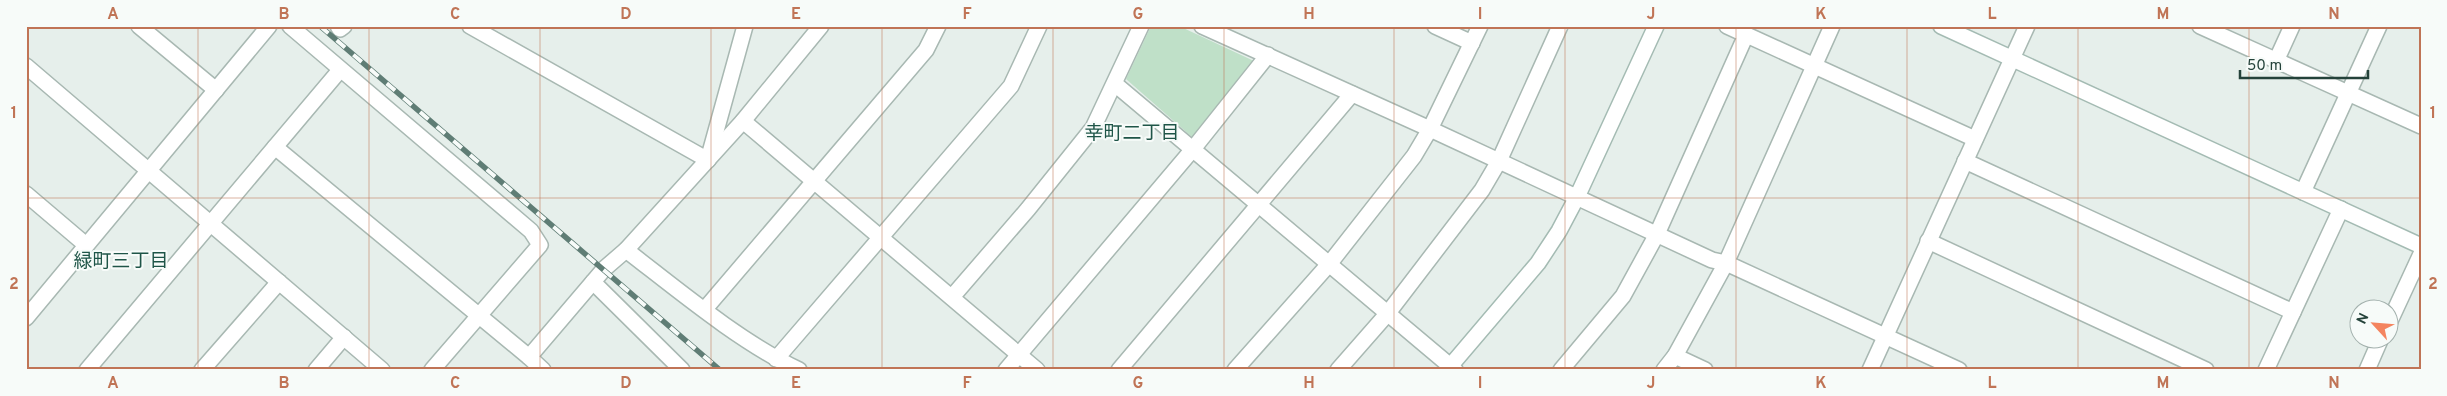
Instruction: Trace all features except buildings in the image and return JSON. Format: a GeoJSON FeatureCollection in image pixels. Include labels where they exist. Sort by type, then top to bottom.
{"type":"FeatureCollection","features":[{"type":"Feature","properties":{"kind":"street"},"geometry":{"type":"LineString","coordinates":[[139,26],[216,90]]}},
{"type":"Feature","properties":{"kind":"street"},"geometry":{"type":"LineString","coordinates":[[26,318],[270,26]]}},
{"type":"Feature","properties":{"kind":"street"},"geometry":{"type":"LineString","coordinates":[[290,26],[530,231],[540,245],[432,370]]}},
{"type":"Feature","properties":{"kind":"street"},"geometry":{"type":"LineString","coordinates":[[338,26],[340,28],[344,26]]}},
{"type":"Feature","properties":{"kind":"street"},"geometry":{"type":"LineString","coordinates":[[470,26],[708,160]]}},
{"type":"Feature","properties":{"kind":"street"},"geometry":{"type":"LineString","coordinates":[[708,160],[744,26]]}},
{"type":"Feature","properties":{"kind":"street"},"geometry":{"type":"LineString","coordinates":[[529,357],[594,282],[626,250],[708,160],[821,26]]}},
{"type":"Feature","properties":{"kind":"street"},"geometry":{"type":"LineString","coordinates":[[704,309],[926,50],[938,26]]}},
{"type":"Feature","properties":{"kind":"street"},"geometry":{"type":"LineString","coordinates":[[776,359],[1011,86],[1039,26]]}},
{"type":"Feature","properties":{"kind":"street"},"geometry":{"type":"LineString","coordinates":[[952,297],[1088,135],[1115,84],[1141,26]]}},
{"type":"Feature","properties":{"kind":"street"},"geometry":{"type":"LineString","coordinates":[[1202,26],[1430,128],[1712,260],[1726,263],[1959,370]]}},
{"type":"Feature","properties":{"kind":"street"},"geometry":{"type":"LineString","coordinates":[[1435,26],[1472,43]]}},
{"type":"Feature","properties":{"kind":"street"},"geometry":{"type":"LineString","coordinates":[[1235,370],[1330,263],[1399,176],[1430,128],[1480,26]]}},
{"type":"Feature","properties":{"kind":"street"},"geometry":{"type":"LineString","coordinates":[[1338,370],[1388,313],[1482,190],[1499,161],[1560,26]]}},
{"type":"Feature","properties":{"kind":"street"},"geometry":{"type":"LineString","coordinates":[[1115,84],[1330,263],[1451,368],[1538,263],[1577,197],[1656,26]]}},
{"type":"Feature","properties":{"kind":"street"},"geometry":{"type":"LineString","coordinates":[[1727,26],[1975,140]]}},
{"type":"Feature","properties":{"kind":"street"},"geometry":{"type":"LineString","coordinates":[[1664,370],[1675,356],[1726,263],[1832,26]]}},
{"type":"Feature","properties":{"kind":"street"},"geometry":{"type":"LineString","coordinates":[[1941,26],[2421,246]]}},
{"type":"Feature","properties":{"kind":"street"},"geometry":{"type":"LineString","coordinates":[[1870,370],[2027,26]]}},
{"type":"Feature","properties":{"kind":"street"},"geometry":{"type":"LineString","coordinates":[[2276,61],[2292,26]]}},
{"type":"Feature","properties":{"kind":"street"},"geometry":{"type":"LineString","coordinates":[[2303,192],[2379,26]]}},
{"type":"Feature","properties":{"kind":"street"},"geometry":{"type":"LineString","coordinates":[[2203,27],[2421,126]]}},
{"type":"Feature","properties":{"kind":"street"},"geometry":{"type":"LineString","coordinates":[[1561,370],[1623,296],[1657,234],[1746,35]]}},
{"type":"Feature","properties":{"kind":"street"},"geometry":{"type":"LineString","coordinates":[[1006,370],[1193,149],[1268,55]]}},
{"type":"Feature","properties":{"kind":"street"},"geometry":{"type":"LineString","coordinates":[[26,66],[382,370]]}},
{"type":"Feature","properties":{"kind":"street"},"geometry":{"type":"LineString","coordinates":[[87,370],[340,70]]}},
{"type":"Feature","properties":{"kind":"street"},"geometry":{"type":"LineString","coordinates":[[1119,370],[1352,94]]}},
{"type":"Feature","properties":{"kind":"street"},"geometry":{"type":"LineString","coordinates":[[742,121],[1037,370]]}},
{"type":"Feature","properties":{"kind":"street"},"geometry":{"type":"LineString","coordinates":[[275,147],[479,314],[544,370]]}},
{"type":"Feature","properties":{"kind":"street"},"geometry":{"type":"LineString","coordinates":[[1965,161],[2293,312]]}},
{"type":"Feature","properties":{"kind":"street"},"geometry":{"type":"LineString","coordinates":[[26,194],[86,245]]}},
{"type":"Feature","properties":{"kind":"street"},"geometry":{"type":"LineString","coordinates":[[2266,370],[2341,209]]}},
{"type":"Feature","properties":{"kind":"street"},"geometry":{"type":"LineString","coordinates":[[1928,241],[2206,370]]}},
{"type":"Feature","properties":{"kind":"street"},"geometry":{"type":"LineString","coordinates":[[626,250],[704,309],[776,359],[799,370]]}},
{"type":"Feature","properties":{"kind":"street"},"geometry":{"type":"LineString","coordinates":[[2400,299],[2421,254]]}},
{"type":"Feature","properties":{"kind":"street"},"geometry":{"type":"LineString","coordinates":[[202,370],[279,282]]}},
{"type":"Feature","properties":{"kind":"street"},"geometry":{"type":"LineString","coordinates":[[594,282],[682,370]]}},
{"type":"Feature","properties":{"kind":"street"},"geometry":{"type":"LineString","coordinates":[[316,370],[344,337]]}},
{"type":"Feature","properties":{"kind":"street"},"geometry":{"type":"LineString","coordinates":[[2367,370],[2377,348]]}},
{"type":"Feature","properties":{"kind":"street"},"geometry":{"type":"LineString","coordinates":[[1675,356],[1705,370]]}},
{"type":"Feature","properties":{"kind":"green space"},"geometry":{"type":"Polygon","coordinates":[[[1151,26],[1179,26],[1254,61],[1192,137],[1126,79],[1151,26]]]}},
{"type":"Feature","properties":{"kind":"railway"},"geometry":{"type":"LineString","coordinates":[[320,26],[720,370]]}},
{"type":"Feature","properties":{"kind":"district","name":"幸町二丁目"},"geometry":{"type":"Point","coordinates":[1132,132]}},
{"type":"Feature","properties":{"kind":"district","name":"緑町三丁目"},"geometry":{"type":"Point","coordinates":[121,260]}}]}
